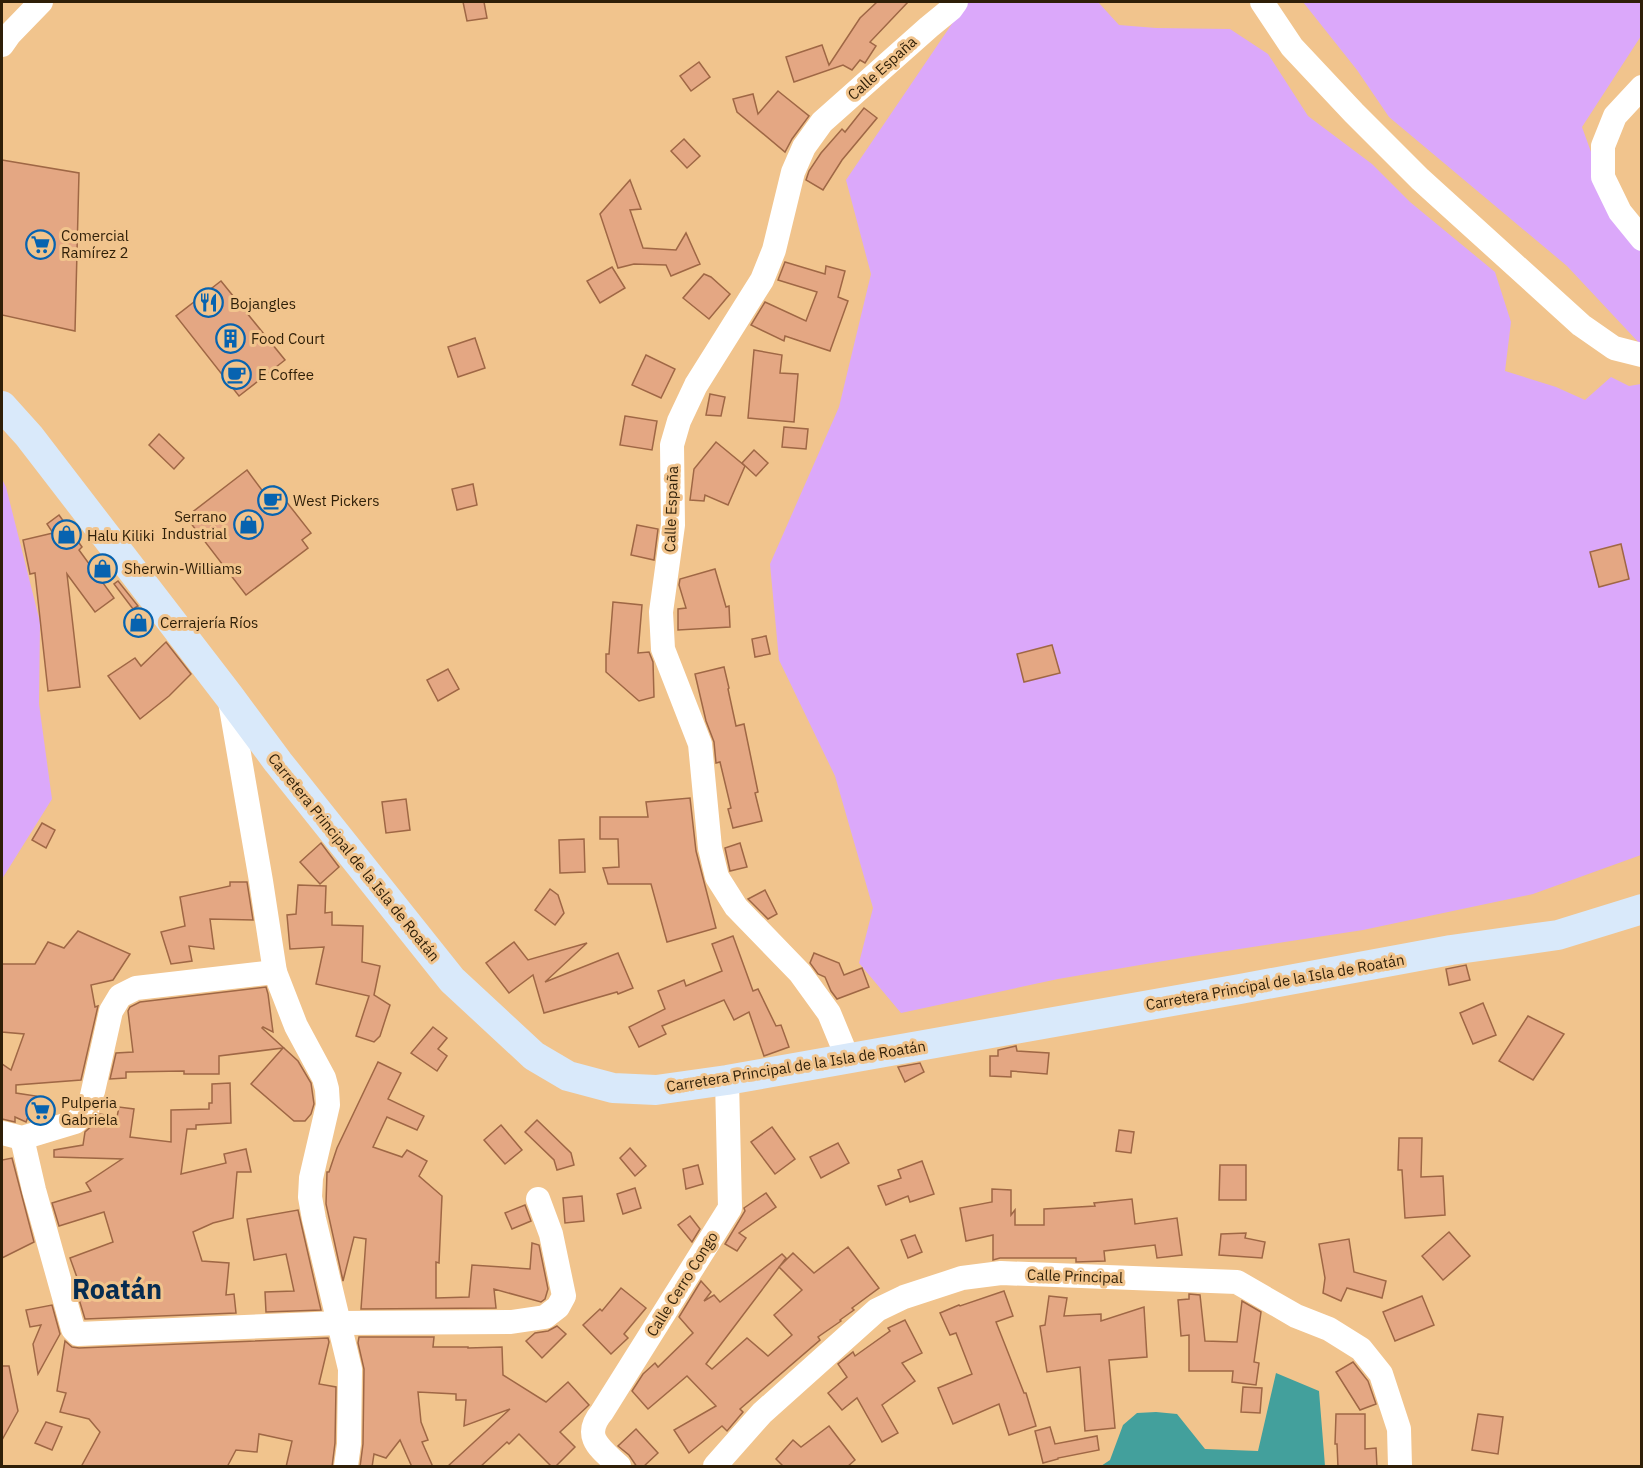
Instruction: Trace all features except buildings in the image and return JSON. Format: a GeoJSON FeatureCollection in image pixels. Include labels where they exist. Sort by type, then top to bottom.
{"type":"FeatureCollection","features":[{"type":"Feature","properties":{"kind":"main road","name":"Carretera Principal de la Isla de Roatán"},"geometry":{"type":"LineString","coordinates":[[2,406],[36,445],[278,762],[452,980],[534,1056],[568,1076],[613,1088],[656,1090],[726,1080],[1451,950],[1558,935],[1641,909]]}},
{"type":"Feature","properties":{"kind":"street"},"geometry":{"type":"LineString","coordinates":[[2,45],[41,2]]}},
{"type":"Feature","properties":{"kind":"street","name":"Calle España"},"geometry":{"type":"LineString","coordinates":[[848,1059],[829,1013],[800,973],[736,907],[717,878],[710,848],[700,744],[663,649],[661,612],[673,525],[672,445],[679,421],[696,385],[762,280],[774,250],[793,172],[804,147],[822,122],[951,9],[956,2]]}},
{"type":"Feature","properties":{"kind":"street"},"geometry":{"type":"LineString","coordinates":[[1262,2],[1292,47],[1420,179],[1581,325],[1614,348],[1641,355]]}},
{"type":"Feature","properties":{"kind":"street"},"geometry":{"type":"LineString","coordinates":[[1641,87],[1616,116],[1603,146],[1604,177],[1620,212],[1641,239]]}},
{"type":"Feature","properties":{"kind":"street"},"geometry":{"type":"LineString","coordinates":[[229,696],[275,972],[296,1026],[324,1078],[327,1089],[328,1104],[311,1178],[310,1197],[350,1370],[349,1444],[346,1467]]}},
{"type":"Feature","properties":{"kind":"street"},"geometry":{"type":"LineString","coordinates":[[275,972],[136,988],[120,996],[111,1011],[91,1100],[86,1112],[75,1122],[12,1136],[34,1190],[73,1329],[78,1334],[339,1323],[511,1322],[545,1317],[558,1307],[564,1296],[551,1234],[538,1199]]}},
{"type":"Feature","properties":{"kind":"street","name":"Calle Cerro Congo"},"geometry":{"type":"LineString","coordinates":[[619,1467],[594,1439],[592,1431],[595,1421],[730,1208],[726,1080]]}},
{"type":"Feature","properties":{"kind":"street","name":"Calle Principal"},"geometry":{"type":"LineString","coordinates":[[715,1467],[762,1413],[878,1310],[904,1297],[962,1278],[1001,1273],[1237,1282],[1296,1316],[1329,1329],[1361,1349],[1381,1374],[1399,1429],[1400,1467]]}},
{"type":"Feature","properties":{"kind":"shaded area"},"geometry":{"type":"Polygon","coordinates":[[[964,2],[1098,2],[1119,25],[1230,29],[1268,54],[1308,116],[1372,164],[1410,202],[1495,272],[1511,322],[1505,371],[1556,387],[1585,400],[1611,377],[1629,386],[1641,384],[1641,855],[1533,894],[1363,930],[1058,979],[901,1013],[859,963],[873,908],[835,776],[779,660],[770,564],[839,407],[871,274],[846,180],[962,9],[964,2]]]}},
{"type":"Feature","properties":{"kind":"shaded area"},"geometry":{"type":"Polygon","coordinates":[[[1303,2],[1641,2],[1641,36],[1582,127],[1617,224],[1641,248],[1641,345],[1567,266],[1389,117],[1357,70],[1303,2]]]}},
{"type":"Feature","properties":{"kind":"shaded area"},"geometry":{"type":"Polygon","coordinates":[[[2,479],[6,487],[40,622],[39,704],[52,799],[2,879],[2,479]]]}},
{"type":"Feature","properties":{"kind":"water"},"geometry":{"type":"Polygon","coordinates":[[[1276,1373],[1319,1391],[1325,1466],[1101,1466],[1110,1460],[1123,1425],[1137,1413],[1177,1414],[1205,1449],[1258,1451],[1276,1373]]]}},
{"type":"Feature","properties":{"kind":"place","name":"Comercial Ramírez 2"},"geometry":{"type":"Point","coordinates":[40,244]}},
{"type":"Feature","properties":{"kind":"place","name":"Bojangles"},"geometry":{"type":"Point","coordinates":[209,303]}},
{"type":"Feature","properties":{"kind":"place","name":"Food Court"},"geometry":{"type":"Point","coordinates":[230,338]}},
{"type":"Feature","properties":{"kind":"place","name":"E Coffee"},"geometry":{"type":"Point","coordinates":[237,374]}},
{"type":"Feature","properties":{"kind":"place","name":"West Pickers"},"geometry":{"type":"Point","coordinates":[272,500]}},
{"type":"Feature","properties":{"kind":"place","name":"Serrano Industrial"},"geometry":{"type":"Point","coordinates":[248,525]}},
{"type":"Feature","properties":{"kind":"place","name":"Halu Kiliki"},"geometry":{"type":"Point","coordinates":[66,535]}},
{"type":"Feature","properties":{"kind":"place","name":"Sherwin-Williams"},"geometry":{"type":"Point","coordinates":[103,568]}},
{"type":"Feature","properties":{"kind":"place","name":"Cerrajería Ríos"},"geometry":{"type":"Point","coordinates":[139,622]}},
{"type":"Feature","properties":{"kind":"place","name":"Pulperia Gabriela"},"geometry":{"type":"Point","coordinates":[40,1111]}},
{"type":"Feature","properties":{"kind":"district","name":"Roatán"},"geometry":{"type":"Point","coordinates":[117,1288]}}]}
